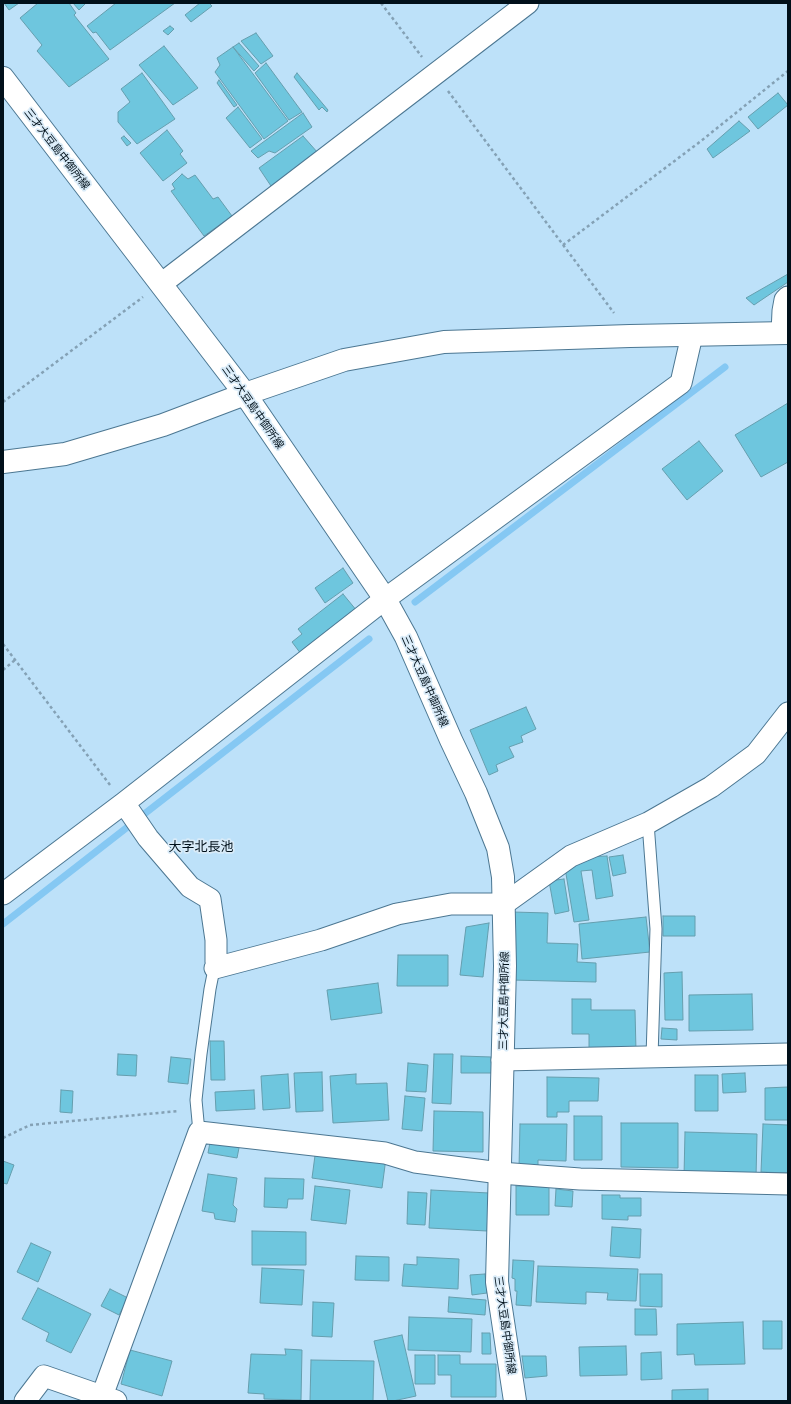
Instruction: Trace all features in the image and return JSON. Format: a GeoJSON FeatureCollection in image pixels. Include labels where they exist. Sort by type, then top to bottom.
{"type":"FeatureCollection","features":[{"type":"Feature","properties":{"kind":"main road","name":"三才大豆島中御所線"},"geometry":{"type":"LineString","coordinates":[[3,78],[245,394],[387,604],[406,637],[476,793],[498,848],[503,876],[505,966],[497,1282],[515,1401]]}},
{"type":"Feature","properties":{"kind":"main road"},"geometry":{"type":"LineString","coordinates":[[3,462],[65,454],[163,425],[245,394],[344,360],[444,342],[785,333]]}},
{"type":"Feature","properties":{"kind":"street"},"geometry":{"type":"LineString","coordinates":[[161,284],[528,3]]}},
{"type":"Feature","properties":{"kind":"street"},"geometry":{"type":"LineString","coordinates":[[785,333],[782,311],[785,300],[788,297]]}},
{"type":"Feature","properties":{"kind":"street"},"geometry":{"type":"LineString","coordinates":[[3,894],[680,383],[692,335]]}},
{"type":"Feature","properties":{"kind":"street"},"geometry":{"type":"LineString","coordinates":[[124,803],[148,838],[190,887],[210,899],[216,940],[215,965],[321,940],[397,914],[451,904],[504,904],[571,856],[648,822],[711,787],[756,754],[788,713]]}},
{"type":"Feature","properties":{"kind":"street"},"geometry":{"type":"LineString","coordinates":[[502,1060],[788,1054]]}},
{"type":"Feature","properties":{"kind":"street"},"geometry":{"type":"LineString","coordinates":[[25,1401],[44,1376],[109,1398],[199,1132],[385,1153],[415,1162],[500,1173],[580,1179],[788,1184]]}},
{"type":"Feature","properties":{"kind":"lane"},"geometry":{"type":"LineString","coordinates":[[648,822],[656,929],[652,1057]]}},
{"type":"Feature","properties":{"kind":"lane"},"geometry":{"type":"LineString","coordinates":[[199,1132],[196,1100],[210,989],[215,965]]}},
{"type":"Feature","properties":{"kind":"path"},"geometry":{"type":"LineString","coordinates":[[381,3],[435,73],[630,336]]}},
{"type":"Feature","properties":{"kind":"path"},"geometry":{"type":"LineString","coordinates":[[563,245],[701,141],[788,71]]}},
{"type":"Feature","properties":{"kind":"path"},"geometry":{"type":"LineString","coordinates":[[3,402],[161,284]]}},
{"type":"Feature","properties":{"kind":"path"},"geometry":{"type":"LineString","coordinates":[[3,644],[124,803]]}},
{"type":"Feature","properties":{"kind":"path"},"geometry":{"type":"LineString","coordinates":[[3,670],[15,660]]}},
{"type":"Feature","properties":{"kind":"path"},"geometry":{"type":"LineString","coordinates":[[3,1138],[30,1125],[197,1110]]}},
{"type":"Feature","properties":{"kind":"building"},"geometry":{"type":"Polygon","coordinates":[[[4,3],[19,3],[9,10],[4,3]]]}},
{"type":"Feature","properties":{"kind":"building"},"geometry":{"type":"Polygon","coordinates":[[[38,3],[69,3],[76,13],[74,15],[109,59],[69,87],[37,51],[42,45],[20,18],[38,3]]]}},
{"type":"Feature","properties":{"kind":"building"},"geometry":{"type":"Polygon","coordinates":[[[73,3],[84,3],[85,4],[79,10],[73,3]]]}},
{"type":"Feature","properties":{"kind":"building"},"geometry":{"type":"Polygon","coordinates":[[[116,3],[175,3],[110,50],[96,32],[93,33],[87,26],[116,3]]]}},
{"type":"Feature","properties":{"kind":"building"},"geometry":{"type":"Polygon","coordinates":[[[200,3],[209,3],[212,6],[191,22],[185,15],[200,3]]]}},
{"type":"Feature","properties":{"kind":"building"},"geometry":{"type":"Polygon","coordinates":[[[170,26],[174,29],[168,35],[163,31],[170,26]]]}},
{"type":"Feature","properties":{"kind":"building"},"geometry":{"type":"Polygon","coordinates":[[[256,33],[273,56],[261,64],[241,41],[256,33]]]}},
{"type":"Feature","properties":{"kind":"building"},"geometry":{"type":"Polygon","coordinates":[[[239,43],[259,66],[254,71],[233,47],[239,43]]]}},
{"type":"Feature","properties":{"kind":"building"},"geometry":{"type":"Polygon","coordinates":[[[164,46],[198,88],[173,105],[139,65],[164,46]]]}},
{"type":"Feature","properties":{"kind":"building"},"geometry":{"type":"Polygon","coordinates":[[[233,47],[288,121],[264,139],[215,72],[220,65],[217,58],[233,47]]]}},
{"type":"Feature","properties":{"kind":"building"},"geometry":{"type":"Polygon","coordinates":[[[266,63],[302,112],[289,120],[255,73],[266,63]]]}},
{"type":"Feature","properties":{"kind":"building"},"geometry":{"type":"Polygon","coordinates":[[[142,73],[175,119],[137,144],[118,122],[118,112],[130,102],[121,89],[142,73]]]}},
{"type":"Feature","properties":{"kind":"building"},"geometry":{"type":"Polygon","coordinates":[[[297,73],[328,110],[327,112],[322,107],[319,110],[294,77],[297,73]]]}},
{"type":"Feature","properties":{"kind":"building"},"geometry":{"type":"Polygon","coordinates":[[[219,80],[237,105],[234,107],[217,83],[219,80]]]}},
{"type":"Feature","properties":{"kind":"building"},"geometry":{"type":"Polygon","coordinates":[[[778,93],[788,105],[758,129],[748,117],[778,93]]]}},
{"type":"Feature","properties":{"kind":"building"},"geometry":{"type":"Polygon","coordinates":[[[238,107],[262,139],[250,148],[226,118],[238,107]]]}},
{"type":"Feature","properties":{"kind":"building"},"geometry":{"type":"Polygon","coordinates":[[[303,113],[312,127],[275,153],[269,151],[258,158],[251,151],[303,113]]]}},
{"type":"Feature","properties":{"kind":"building"},"geometry":{"type":"Polygon","coordinates":[[[739,121],[750,131],[713,158],[707,149],[739,121]]]}},
{"type":"Feature","properties":{"kind":"building"},"geometry":{"type":"Polygon","coordinates":[[[167,130],[183,151],[180,154],[187,163],[163,181],[140,153],[167,130]]]}},
{"type":"Feature","properties":{"kind":"building"},"geometry":{"type":"Polygon","coordinates":[[[124,136],[131,143],[127,146],[121,138],[124,136]]]}},
{"type":"Feature","properties":{"kind":"building"},"geometry":{"type":"Polygon","coordinates":[[[303,136],[318,153],[271,186],[259,168],[303,136]]]}},
{"type":"Feature","properties":{"kind":"building"},"geometry":{"type":"Polygon","coordinates":[[[182,174],[188,179],[195,175],[213,199],[218,197],[232,216],[204,236],[171,191],[175,189],[172,184],[182,174]]]}},
{"type":"Feature","properties":{"kind":"building"},"geometry":{"type":"Polygon","coordinates":[[[788,274],[788,282],[754,305],[746,298],[788,274]]]}},
{"type":"Feature","properties":{"kind":"building"},"geometry":{"type":"Polygon","coordinates":[[[788,403],[788,462],[761,477],[735,435],[788,403]]]}},
{"type":"Feature","properties":{"kind":"building"},"geometry":{"type":"Polygon","coordinates":[[[699,441],[723,471],[687,500],[662,469],[699,441]]]}},
{"type":"Feature","properties":{"kind":"building"},"geometry":{"type":"Polygon","coordinates":[[[343,568],[353,583],[325,603],[315,588],[343,568]]]}},
{"type":"Feature","properties":{"kind":"building"},"geometry":{"type":"Polygon","coordinates":[[[343,594],[357,611],[301,654],[292,642],[302,634],[298,629],[343,594]]]}},
{"type":"Feature","properties":{"kind":"building"},"geometry":{"type":"Polygon","coordinates":[[[526,707],[536,729],[521,736],[523,742],[509,747],[514,757],[496,765],[498,771],[489,775],[470,730],[526,707]]]}},
{"type":"Feature","properties":{"kind":"building"},"geometry":{"type":"Polygon","coordinates":[[[623,855],[626,873],[613,876],[609,857],[623,855]]]}},
{"type":"Feature","properties":{"kind":"building"},"geometry":{"type":"Polygon","coordinates":[[[607,856],[613,896],[596,899],[592,870],[581,871],[589,920],[574,922],[565,868],[586,857],[607,856]]]}},
{"type":"Feature","properties":{"kind":"building"},"geometry":{"type":"Polygon","coordinates":[[[564,879],[569,911],[555,914],[549,881],[564,879]]]}},
{"type":"Feature","properties":{"kind":"building"},"geometry":{"type":"Polygon","coordinates":[[[513,912],[548,913],[547,943],[578,944],[577,962],[596,963],[596,982],[511,980],[513,912]]]}},
{"type":"Feature","properties":{"kind":"building"},"geometry":{"type":"Polygon","coordinates":[[[663,916],[695,916],[695,936],[663,936],[663,916]]]}},
{"type":"Feature","properties":{"kind":"building"},"geometry":{"type":"Polygon","coordinates":[[[646,917],[650,952],[582,959],[579,924],[646,917]]]}},
{"type":"Feature","properties":{"kind":"building"},"geometry":{"type":"Polygon","coordinates":[[[489,923],[483,977],[460,975],[466,927],[489,923]]]}},
{"type":"Feature","properties":{"kind":"building"},"geometry":{"type":"Polygon","coordinates":[[[398,955],[448,955],[448,986],[397,986],[398,955]]]}},
{"type":"Feature","properties":{"kind":"building"},"geometry":{"type":"Polygon","coordinates":[[[682,972],[683,1020],[665,1020],[664,973],[682,972]]]}},
{"type":"Feature","properties":{"kind":"building"},"geometry":{"type":"Polygon","coordinates":[[[378,983],[382,1013],[331,1020],[327,990],[378,983]]]}},
{"type":"Feature","properties":{"kind":"building"},"geometry":{"type":"Polygon","coordinates":[[[752,994],[753,1030],[689,1031],[689,995],[752,994]]]}},
{"type":"Feature","properties":{"kind":"building"},"geometry":{"type":"Polygon","coordinates":[[[572,999],[591,999],[591,1010],[635,1010],[636,1051],[589,1052],[589,1034],[572,1034],[572,999]]]}},
{"type":"Feature","properties":{"kind":"building"},"geometry":{"type":"Polygon","coordinates":[[[662,1028],[677,1029],[677,1040],[661,1039],[662,1028]]]}},
{"type":"Feature","properties":{"kind":"building"},"geometry":{"type":"Polygon","coordinates":[[[210,1041],[224,1041],[225,1080],[211,1080],[210,1041]]]}},
{"type":"Feature","properties":{"kind":"building"},"geometry":{"type":"Polygon","coordinates":[[[118,1054],[137,1055],[136,1076],[117,1075],[118,1054]]]}},
{"type":"Feature","properties":{"kind":"building"},"geometry":{"type":"Polygon","coordinates":[[[434,1054],[453,1054],[451,1104],[432,1103],[434,1054]]]}},
{"type":"Feature","properties":{"kind":"building"},"geometry":{"type":"Polygon","coordinates":[[[461,1056],[492,1057],[492,1073],[461,1073],[461,1056]]]}},
{"type":"Feature","properties":{"kind":"building"},"geometry":{"type":"Polygon","coordinates":[[[171,1057],[191,1059],[188,1084],[168,1082],[171,1057]]]}},
{"type":"Feature","properties":{"kind":"building"},"geometry":{"type":"Polygon","coordinates":[[[408,1063],[428,1065],[426,1092],[406,1091],[408,1063]]]}},
{"type":"Feature","properties":{"kind":"building"},"geometry":{"type":"Polygon","coordinates":[[[322,1072],[323,1111],[296,1112],[294,1073],[322,1072]]]}},
{"type":"Feature","properties":{"kind":"building"},"geometry":{"type":"Polygon","coordinates":[[[745,1073],[746,1092],[723,1093],[722,1074],[745,1073]]]}},
{"type":"Feature","properties":{"kind":"building"},"geometry":{"type":"Polygon","coordinates":[[[288,1074],[290,1108],[263,1110],[261,1076],[288,1074]]]}},
{"type":"Feature","properties":{"kind":"building"},"geometry":{"type":"Polygon","coordinates":[[[356,1074],[356,1084],[387,1083],[389,1120],[333,1123],[330,1076],[356,1074]]]}},
{"type":"Feature","properties":{"kind":"building"},"geometry":{"type":"Polygon","coordinates":[[[695,1075],[718,1075],[718,1111],[695,1111],[695,1075]]]}},
{"type":"Feature","properties":{"kind":"building"},"geometry":{"type":"Polygon","coordinates":[[[547,1077],[599,1078],[598,1101],[569,1101],[569,1112],[557,1112],[557,1117],[547,1117],[547,1077]]]}},
{"type":"Feature","properties":{"kind":"building"},"geometry":{"type":"Polygon","coordinates":[[[788,1087],[788,1120],[765,1120],[765,1088],[788,1087]]]}},
{"type":"Feature","properties":{"kind":"building"},"geometry":{"type":"Polygon","coordinates":[[[61,1090],[73,1091],[72,1113],[60,1112],[61,1090]]]}},
{"type":"Feature","properties":{"kind":"building"},"geometry":{"type":"Polygon","coordinates":[[[254,1090],[255,1109],[216,1111],[215,1092],[254,1090]]]}},
{"type":"Feature","properties":{"kind":"building"},"geometry":{"type":"Polygon","coordinates":[[[405,1096],[425,1098],[422,1131],[402,1129],[405,1096]]]}},
{"type":"Feature","properties":{"kind":"building"},"geometry":{"type":"Polygon","coordinates":[[[434,1111],[483,1112],[483,1152],[433,1151],[434,1111]]]}},
{"type":"Feature","properties":{"kind":"building"},"geometry":{"type":"Polygon","coordinates":[[[574,1116],[602,1116],[602,1160],[574,1160],[574,1116]]]}},
{"type":"Feature","properties":{"kind":"building"},"geometry":{"type":"Polygon","coordinates":[[[621,1123],[678,1123],[678,1168],[621,1167],[621,1123]]]}},
{"type":"Feature","properties":{"kind":"building"},"geometry":{"type":"Polygon","coordinates":[[[520,1124],[567,1124],[566,1161],[538,1160],[538,1168],[519,1168],[520,1124]]]}},
{"type":"Feature","properties":{"kind":"building"},"geometry":{"type":"Polygon","coordinates":[[[763,1124],[788,1125],[788,1173],[761,1172],[763,1124]]]}},
{"type":"Feature","properties":{"kind":"building"},"geometry":{"type":"Polygon","coordinates":[[[685,1132],[757,1134],[756,1178],[684,1176],[685,1132]]]}},
{"type":"Feature","properties":{"kind":"building"},"geometry":{"type":"Polygon","coordinates":[[[211,1137],[240,1143],[237,1158],[208,1153],[211,1137]]]}},
{"type":"Feature","properties":{"kind":"building"},"geometry":{"type":"Polygon","coordinates":[[[316,1148],[386,1158],[382,1188],[312,1178],[316,1148]]]}},
{"type":"Feature","properties":{"kind":"building"},"geometry":{"type":"Polygon","coordinates":[[[3,1161],[14,1165],[7,1184],[3,1183],[3,1161]]]}},
{"type":"Feature","properties":{"kind":"building"},"geometry":{"type":"Polygon","coordinates":[[[208,1174],[237,1178],[233,1205],[237,1209],[235,1222],[215,1219],[214,1213],[202,1211],[208,1174]]]}},
{"type":"Feature","properties":{"kind":"building"},"geometry":{"type":"Polygon","coordinates":[[[265,1178],[304,1179],[303,1199],[288,1199],[287,1208],[264,1207],[265,1178]]]}},
{"type":"Feature","properties":{"kind":"building"},"geometry":{"type":"Polygon","coordinates":[[[315,1186],[350,1190],[346,1224],[311,1220],[315,1186]]]}},
{"type":"Feature","properties":{"kind":"building"},"geometry":{"type":"Polygon","coordinates":[[[516,1186],[549,1187],[549,1215],[516,1215],[516,1186]]]}},
{"type":"Feature","properties":{"kind":"building"},"geometry":{"type":"Polygon","coordinates":[[[556,1189],[573,1191],[572,1207],[555,1206],[556,1189]]]}},
{"type":"Feature","properties":{"kind":"building"},"geometry":{"type":"Polygon","coordinates":[[[431,1190],[489,1193],[487,1231],[429,1228],[431,1190]]]}},
{"type":"Feature","properties":{"kind":"building"},"geometry":{"type":"Polygon","coordinates":[[[408,1192],[427,1193],[425,1225],[407,1224],[408,1192]]]}},
{"type":"Feature","properties":{"kind":"building"},"geometry":{"type":"Polygon","coordinates":[[[602,1195],[620,1195],[620,1198],[641,1198],[641,1216],[628,1216],[628,1220],[602,1219],[602,1195]]]}},
{"type":"Feature","properties":{"kind":"building"},"geometry":{"type":"Polygon","coordinates":[[[612,1227],[641,1229],[640,1258],[610,1256],[612,1227]]]}},
{"type":"Feature","properties":{"kind":"building"},"geometry":{"type":"Polygon","coordinates":[[[252,1231],[306,1232],[306,1265],[252,1265],[252,1231]]]}},
{"type":"Feature","properties":{"kind":"building"},"geometry":{"type":"Polygon","coordinates":[[[31,1243],[51,1252],[38,1282],[17,1272],[31,1243]]]}},
{"type":"Feature","properties":{"kind":"building"},"geometry":{"type":"Polygon","coordinates":[[[356,1256],[389,1257],[389,1281],[355,1280],[356,1256]]]}},
{"type":"Feature","properties":{"kind":"building"},"geometry":{"type":"Polygon","coordinates":[[[417,1257],[459,1259],[458,1289],[402,1286],[404,1264],[417,1265],[417,1257]]]}},
{"type":"Feature","properties":{"kind":"building"},"geometry":{"type":"Polygon","coordinates":[[[513,1260],[534,1261],[531,1306],[516,1305],[517,1291],[515,1291],[515,1279],[512,1278],[513,1260]]]}},
{"type":"Feature","properties":{"kind":"building"},"geometry":{"type":"Polygon","coordinates":[[[538,1266],[638,1269],[636,1301],[607,1300],[608,1293],[586,1292],[586,1304],[536,1302],[538,1266]]]}},
{"type":"Feature","properties":{"kind":"building"},"geometry":{"type":"Polygon","coordinates":[[[262,1268],[304,1270],[302,1305],[260,1303],[262,1268]]]}},
{"type":"Feature","properties":{"kind":"building"},"geometry":{"type":"Polygon","coordinates":[[[485,1274],[487,1293],[472,1295],[470,1275],[485,1274]]]}},
{"type":"Feature","properties":{"kind":"building"},"geometry":{"type":"Polygon","coordinates":[[[640,1274],[662,1274],[662,1307],[640,1306],[640,1274]]]}},
{"type":"Feature","properties":{"kind":"building"},"geometry":{"type":"Polygon","coordinates":[[[38,1288],[91,1314],[71,1353],[46,1341],[49,1333],[22,1319],[38,1288]]]}},
{"type":"Feature","properties":{"kind":"building"},"geometry":{"type":"Polygon","coordinates":[[[110,1289],[128,1298],[119,1315],[101,1306],[110,1289]]]}},
{"type":"Feature","properties":{"kind":"building"},"geometry":{"type":"Polygon","coordinates":[[[449,1297],[486,1300],[485,1315],[448,1312],[449,1297]]]}},
{"type":"Feature","properties":{"kind":"building"},"geometry":{"type":"Polygon","coordinates":[[[313,1302],[334,1303],[332,1337],[312,1336],[313,1302]]]}},
{"type":"Feature","properties":{"kind":"building"},"geometry":{"type":"Polygon","coordinates":[[[635,1309],[656,1309],[657,1335],[635,1335],[635,1309]]]}},
{"type":"Feature","properties":{"kind":"building"},"geometry":{"type":"Polygon","coordinates":[[[409,1317],[472,1319],[471,1352],[408,1350],[409,1317]]]}},
{"type":"Feature","properties":{"kind":"building"},"geometry":{"type":"Polygon","coordinates":[[[763,1321],[782,1321],[782,1349],[763,1349],[763,1321]]]}},
{"type":"Feature","properties":{"kind":"building"},"geometry":{"type":"Polygon","coordinates":[[[743,1322],[745,1364],[695,1365],[694,1354],[677,1355],[677,1324],[743,1322]]]}},
{"type":"Feature","properties":{"kind":"building"},"geometry":{"type":"Polygon","coordinates":[[[482,1333],[490,1333],[491,1354],[482,1354],[482,1333]]]}},
{"type":"Feature","properties":{"kind":"building"},"geometry":{"type":"Polygon","coordinates":[[[402,1335],[416,1396],[388,1401],[374,1341],[402,1335]]]}},
{"type":"Feature","properties":{"kind":"building"},"geometry":{"type":"Polygon","coordinates":[[[626,1346],[627,1375],[580,1376],[579,1347],[626,1346]]]}},
{"type":"Feature","properties":{"kind":"building"},"geometry":{"type":"Polygon","coordinates":[[[285,1349],[302,1350],[301,1400],[264,1399],[264,1394],[248,1393],[251,1354],[286,1355],[285,1349]]]}},
{"type":"Feature","properties":{"kind":"building"},"geometry":{"type":"Polygon","coordinates":[[[130,1350],[172,1361],[162,1396],[121,1384],[130,1350]]]}},
{"type":"Feature","properties":{"kind":"building"},"geometry":{"type":"Polygon","coordinates":[[[661,1352],[662,1379],[641,1380],[641,1353],[661,1352]]]}},
{"type":"Feature","properties":{"kind":"building"},"geometry":{"type":"Polygon","coordinates":[[[415,1355],[435,1355],[435,1384],[415,1384],[415,1355]]]}},
{"type":"Feature","properties":{"kind":"building"},"geometry":{"type":"Polygon","coordinates":[[[438,1355],[460,1355],[460,1364],[496,1364],[496,1397],[451,1397],[451,1375],[438,1375],[438,1355]]]}},
{"type":"Feature","properties":{"kind":"building"},"geometry":{"type":"Polygon","coordinates":[[[522,1356],[546,1356],[547,1376],[525,1378],[522,1356]]]}},
{"type":"Feature","properties":{"kind":"building"},"geometry":{"type":"Polygon","coordinates":[[[311,1360],[374,1361],[373,1401],[310,1401],[311,1360]]]}},
{"type":"Feature","properties":{"kind":"building"},"geometry":{"type":"Polygon","coordinates":[[[708,1389],[708,1401],[672,1401],[672,1390],[708,1389]]]}},
{"type":"Feature","properties":{"kind":"waterway"},"geometry":{"type":"LineString","coordinates":[[415,602],[725,367]]}},
{"type":"Feature","properties":{"kind":"waterway"},"geometry":{"type":"LineString","coordinates":[[3,924],[369,639]]}},
{"type":"Feature","properties":{"kind":"district","name":"大字北長池"},"geometry":{"type":"Point","coordinates":[201,847]}}]}
